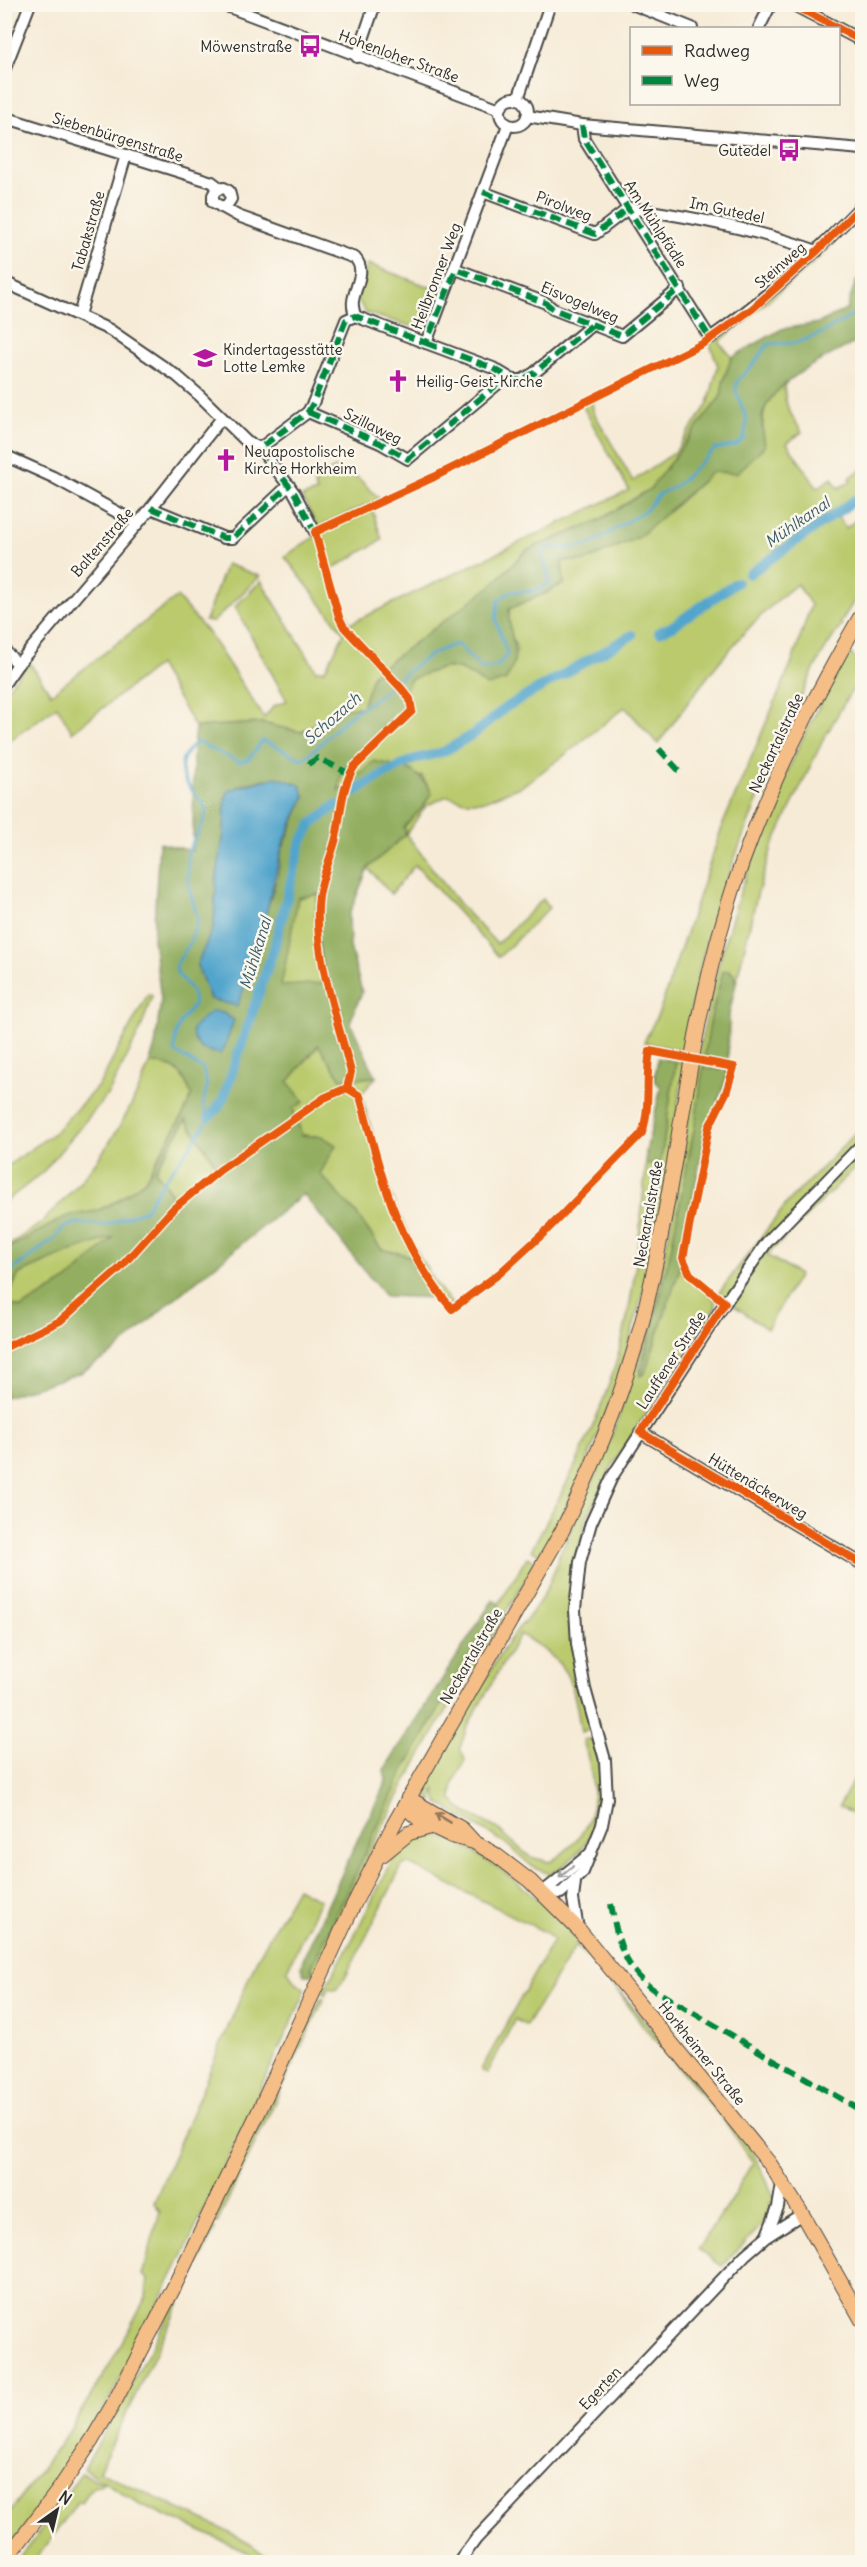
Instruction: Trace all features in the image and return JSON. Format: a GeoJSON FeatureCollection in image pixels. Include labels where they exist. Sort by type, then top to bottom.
{"type":"FeatureCollection","features":[{"type":"Feature","properties":{"kind":"main road","name":"Neckartalstraße"},"geometry":{"type":"LineString","coordinates":[[4,2562],[73,2469],[115,2401],[172,2289],[408,1798],[538,1574],[583,1487],[624,1383],[646,1306],[665,1216],[704,997],[724,915],[750,842],[787,754],[816,696],[862,614]]}},
{"type":"Feature","properties":{"kind":"main road","name":"Horkheimer Straße"},"geometry":{"type":"LineString","coordinates":[[408,1798],[414,1815],[431,1827],[474,1842],[518,1870],[543,1892],[578,1929],[754,2143],[802,2214],[862,2320]]}},
{"type":"Feature","properties":{"kind":"main road","name":"Horkheimer Straße"},"geometry":{"type":"LineString","coordinates":[[408,1798],[462,1829],[474,1842]]}},
{"type":"Feature","properties":{"kind":"main road"},"geometry":{"type":"LineString","coordinates":[[377,1860],[409,1833],[431,1827]]}},
{"type":"Feature","properties":{"kind":"street"},"geometry":{"type":"LineString","coordinates":[[4,71],[7,55],[30,4]]}},
{"type":"Feature","properties":{"kind":"street","name":"Hohenloher Straße"},"geometry":{"type":"LineString","coordinates":[[221,4],[500,109]]}},
{"type":"Feature","properties":{"kind":"street"},"geometry":{"type":"LineString","coordinates":[[357,57],[375,4]]}},
{"type":"Feature","properties":{"kind":"street"},"geometry":{"type":"LineString","coordinates":[[518,99],[550,4]]}},
{"type":"Feature","properties":{"kind":"street"},"geometry":{"type":"LineString","coordinates":[[632,4],[690,27]]}},
{"type":"Feature","properties":{"kind":"street"},"geometry":{"type":"LineString","coordinates":[[760,27],[771,4]]}},
{"type":"Feature","properties":{"kind":"street"},"geometry":{"type":"LineString","coordinates":[[792,4],[836,27]]}},
{"type":"Feature","properties":{"kind":"street"},"geometry":{"type":"LineString","coordinates":[[840,29],[862,41]]}},
{"type":"Feature","properties":{"kind":"street"},"geometry":{"type":"LineString","coordinates":[[518,99],[527,109],[527,116],[520,125],[508,125],[500,115],[500,109],[507,100],[518,99]]}},
{"type":"Feature","properties":{"kind":"street"},"geometry":{"type":"LineString","coordinates":[[527,116],[582,125],[862,149]]}},
{"type":"Feature","properties":{"kind":"street","name":"Siebenbürgenstraße"},"geometry":{"type":"LineString","coordinates":[[4,117],[212,182],[229,191],[231,199],[227,205],[221,207],[238,216],[355,258],[359,262],[360,276],[352,303],[355,316]]}},
{"type":"Feature","properties":{"kind":"street","name":"Heilbronner Weg"},"geometry":{"type":"LineString","coordinates":[[355,316],[426,343],[456,269],[508,125]]}},
{"type":"Feature","properties":{"kind":"street","name":"Am Mühlpfädle"},"geometry":{"type":"LineString","coordinates":[[582,125],[584,139],[710,338]]}},
{"type":"Feature","properties":{"kind":"street","name":"Tabakstraße"},"geometry":{"type":"LineString","coordinates":[[79,315],[126,155]]}},
{"type":"Feature","properties":{"kind":"street","name":"Pirolweg"},"geometry":{"type":"LineString","coordinates":[[483,192],[595,234],[629,208]]}},
{"type":"Feature","properties":{"kind":"street","name":"Steinweg"},"geometry":{"type":"LineString","coordinates":[[710,338],[752,309],[817,251],[862,205]]}},
{"type":"Feature","properties":{"kind":"street","name":"Im Gutedel"},"geometry":{"type":"LineString","coordinates":[[629,208],[721,223],[769,235],[817,251]]}},
{"type":"Feature","properties":{"kind":"street","name":"Eisvogelweg"},"geometry":{"type":"LineString","coordinates":[[456,269],[546,303],[553,309],[622,336],[680,288]]}},
{"type":"Feature","properties":{"kind":"street"},"geometry":{"type":"LineString","coordinates":[[4,282],[110,330],[177,376],[247,442],[260,448],[289,485],[315,532]]}},
{"type":"Feature","properties":{"kind":"street"},"geometry":{"type":"LineString","coordinates":[[260,448],[308,412],[314,404],[346,320],[355,316]]}},
{"type":"Feature","properties":{"kind":"street"},"geometry":{"type":"LineString","coordinates":[[426,343],[493,368],[513,380],[522,380],[534,373],[593,324]]}},
{"type":"Feature","properties":{"kind":"street","name":"Szillaweg"},"geometry":{"type":"LineString","coordinates":[[308,412],[380,443],[408,459],[506,377]]}},
{"type":"Feature","properties":{"kind":"street","name":"Baltenstraße"},"geometry":{"type":"LineString","coordinates":[[4,684],[18,664],[151,508],[221,419]]}},
{"type":"Feature","properties":{"kind":"street"},"geometry":{"type":"LineString","coordinates":[[4,455],[53,477],[137,523]]}},
{"type":"Feature","properties":{"kind":"street"},"geometry":{"type":"LineString","coordinates":[[151,508],[224,538],[233,538],[289,485]]}},
{"type":"Feature","properties":{"kind":"street"},"geometry":{"type":"LineString","coordinates":[[4,650],[18,664]]}},
{"type":"Feature","properties":{"kind":"street","name":"Lauffener Straße"},"geometry":{"type":"LineString","coordinates":[[575,1882],[583,1872],[606,1812],[607,1774],[585,1689],[577,1644],[575,1610],[580,1562],[601,1500],[640,1432],[767,1242],[862,1144]]}},
{"type":"Feature","properties":{"kind":"street","name":"Hüttenäckerweg"},"geometry":{"type":"LineString","coordinates":[[640,1432],[862,1564]]}},
{"type":"Feature","properties":{"kind":"street"},"geometry":{"type":"LineString","coordinates":[[543,1892],[591,1853]]}},
{"type":"Feature","properties":{"kind":"street"},"geometry":{"type":"LineString","coordinates":[[543,1892],[561,1893],[575,1882]]}},
{"type":"Feature","properties":{"kind":"street"},"geometry":{"type":"LineString","coordinates":[[575,1882],[573,1899],[578,1929]]}},
{"type":"Feature","properties":{"kind":"street","name":"Egerten"},"geometry":{"type":"LineString","coordinates":[[766,2237],[778,2207],[782,2184]]}},
{"type":"Feature","properties":{"kind":"street","name":"Egerten"},"geometry":{"type":"LineString","coordinates":[[459,2562],[476,2540],[745,2255],[766,2237],[802,2214]]}},
{"type":"Feature","properties":{"kind":"green space"},"geometry":{"type":"Polygon","coordinates":[[[862,209],[862,214],[819,258],[719,342],[732,357],[724,378],[721,396],[650,489],[598,521],[527,550],[491,586],[373,674],[362,707],[344,708],[301,732],[261,723],[195,727],[158,665],[72,732],[57,706],[5,744],[5,691],[29,662],[51,694],[177,597],[209,634],[264,718],[274,706],[287,701],[235,607],[261,581],[316,670],[325,670],[344,633],[285,557],[316,536],[372,509],[382,540],[332,569],[349,624],[629,490],[582,405],[592,401],[593,411],[633,481],[675,452],[708,404],[718,366],[710,344],[862,209]]]}},
{"type":"Feature","properties":{"kind":"green space"},"geometry":{"type":"Polygon","coordinates":[[[368,264],[443,292],[432,324],[418,328],[366,313],[357,299],[368,264]]]}},
{"type":"Feature","properties":{"kind":"green space"},"geometry":{"type":"Polygon","coordinates":[[[862,275],[862,339],[805,369],[779,389],[769,401],[762,417],[765,446],[737,473],[712,472],[639,537],[585,561],[562,561],[564,584],[509,609],[515,652],[512,669],[506,680],[487,686],[466,672],[451,667],[411,679],[405,690],[407,702],[405,712],[342,771],[338,792],[374,761],[414,772],[432,793],[422,808],[404,827],[406,834],[368,868],[349,915],[350,947],[362,992],[350,1022],[376,1077],[341,1079],[318,1045],[288,1082],[304,1102],[293,1108],[302,1135],[323,1137],[336,1145],[320,1174],[356,1213],[381,1249],[410,1256],[438,1298],[385,1296],[303,1194],[169,1303],[115,1352],[80,1373],[5,1397],[5,1303],[21,1308],[68,1280],[114,1237],[69,1252],[19,1274],[5,1300],[5,1250],[67,1216],[97,1211],[117,1201],[145,1180],[183,1115],[192,1095],[177,1070],[166,1065],[149,1064],[155,1046],[161,999],[153,939],[159,843],[192,851],[195,727],[261,723],[301,732],[344,708],[362,707],[373,674],[491,586],[527,550],[598,521],[650,489],[721,396],[724,378],[732,357],[782,329],[819,323],[847,309],[855,283],[862,275]],[[264,779],[238,786],[225,799],[224,833],[216,881],[214,925],[197,966],[250,976],[259,936],[277,877],[282,850],[305,796],[264,779]],[[318,894],[298,898],[281,986],[326,983],[315,920],[318,894]],[[186,1120],[155,1170],[175,1199],[215,1163],[186,1120]]]}},
{"type":"Feature","properties":{"kind":"green space"},"geometry":{"type":"Polygon","coordinates":[[[785,383],[786,403],[802,432],[787,443],[817,488],[832,478],[838,488],[851,482],[849,478],[862,469],[862,497],[837,516],[846,528],[862,515],[862,589],[840,623],[842,625],[823,653],[807,684],[734,858],[699,973],[685,1052],[644,1042],[660,1010],[723,824],[792,662],[811,605],[797,584],[739,638],[658,744],[625,707],[522,786],[484,801],[465,801],[447,796],[426,806],[406,834],[404,827],[422,808],[432,793],[422,776],[338,793],[342,771],[405,712],[407,702],[405,690],[411,679],[443,668],[450,668],[465,672],[487,686],[517,650],[508,625],[509,608],[548,593],[562,561],[585,561],[608,549],[670,511],[712,472],[764,446],[764,411],[771,398],[785,383]]]}},
{"type":"Feature","properties":{"kind":"green space"},"geometry":{"type":"Polygon","coordinates":[[[335,468],[358,478],[380,499],[318,527],[302,497],[317,492],[313,480],[335,468]]]}},
{"type":"Feature","properties":{"kind":"green space"},"geometry":{"type":"Polygon","coordinates":[[[226,564],[260,576],[213,622],[205,621],[226,564]]]}},
{"type":"Feature","properties":{"kind":"green space"},"geometry":{"type":"Polygon","coordinates":[[[849,652],[862,665],[862,680],[849,695],[822,742],[772,847],[757,895],[736,983],[734,975],[729,970],[723,972],[711,1017],[696,1119],[669,1259],[640,1366],[640,1375],[681,1265],[714,1298],[716,1306],[614,1463],[585,1521],[574,1575],[569,1617],[591,1729],[581,1732],[571,1684],[559,1663],[520,1634],[467,1727],[460,1748],[465,1760],[453,1783],[452,1799],[460,1809],[498,1829],[530,1857],[550,1862],[579,1837],[588,1823],[592,1809],[592,1777],[583,1740],[594,1738],[601,1779],[598,1816],[582,1848],[569,1862],[550,1874],[534,1868],[504,1842],[438,1803],[435,1788],[432,1805],[428,1796],[428,1786],[435,1766],[503,1649],[545,1591],[608,1445],[635,1369],[656,1292],[672,1219],[707,1013],[740,893],[770,811],[788,770],[849,652]]]}},
{"type":"Feature","properties":{"kind":"green space"},"geometry":{"type":"Polygon","coordinates":[[[406,834],[460,905],[497,944],[543,899],[549,908],[499,957],[415,865],[391,894],[368,868],[406,834]]]}},
{"type":"Feature","properties":{"kind":"green space"},"geometry":{"type":"Polygon","coordinates":[[[318,894],[315,920],[326,984],[280,986],[297,898],[318,894]]]}},
{"type":"Feature","properties":{"kind":"green space"},"geometry":{"type":"Polygon","coordinates":[[[729,970],[734,975],[736,983],[729,1014],[728,1060],[704,1057],[723,971],[729,970]]]}},
{"type":"Feature","properties":{"kind":"green space"},"geometry":{"type":"Polygon","coordinates":[[[148,994],[152,996],[140,1031],[108,1094],[42,1173],[5,1202],[5,1168],[55,1132],[99,1085],[148,994]]]}},
{"type":"Feature","properties":{"kind":"green space"},"geometry":{"type":"Polygon","coordinates":[[[319,1045],[341,1079],[376,1077],[361,1094],[390,1194],[414,1247],[437,1285],[454,1307],[438,1298],[410,1256],[381,1249],[356,1213],[319,1174],[323,1137],[302,1135],[219,1074],[288,1082],[319,1045]]]}},
{"type":"Feature","properties":{"kind":"green space"},"geometry":{"type":"Polygon","coordinates":[[[658,1058],[676,1061],[660,1166],[646,1164],[646,1152],[661,1087],[654,1080],[658,1058]]]}},
{"type":"Feature","properties":{"kind":"green space"},"geometry":{"type":"Polygon","coordinates":[[[676,1061],[685,1063],[657,1225],[637,1315],[603,1421],[574,1489],[541,1555],[531,1550],[589,1435],[616,1363],[632,1289],[646,1164],[660,1165],[676,1061]]]}},
{"type":"Feature","properties":{"kind":"green space"},"geometry":{"type":"Polygon","coordinates":[[[163,1063],[180,1071],[192,1095],[183,1115],[145,1180],[117,1201],[97,1211],[67,1216],[5,1250],[44,1220],[77,1185],[119,1128],[149,1064],[163,1063]]]}},
{"type":"Feature","properties":{"kind":"green space"},"geometry":{"type":"Polygon","coordinates":[[[703,1067],[727,1071],[728,1074],[704,1139],[681,1265],[645,1373],[640,1376],[669,1259],[696,1119],[703,1067]]]}},
{"type":"Feature","properties":{"kind":"green space"},"geometry":{"type":"Polygon","coordinates":[[[186,1119],[215,1163],[175,1199],[155,1170],[186,1119]]]}},
{"type":"Feature","properties":{"kind":"green space"},"geometry":{"type":"Polygon","coordinates":[[[862,1127],[862,1161],[767,1255],[799,1275],[767,1329],[718,1294],[788,1202],[862,1127]]]}},
{"type":"Feature","properties":{"kind":"green space"},"geometry":{"type":"Polygon","coordinates":[[[116,1236],[68,1280],[21,1308],[5,1303],[19,1274],[69,1252],[116,1236]]]}},
{"type":"Feature","properties":{"kind":"green space"},"geometry":{"type":"Polygon","coordinates":[[[527,1557],[536,1562],[404,1785],[368,1856],[316,1971],[311,1969],[405,1768],[499,1613],[499,1604],[527,1557]]]}},
{"type":"Feature","properties":{"kind":"green space"},"geometry":{"type":"Polygon","coordinates":[[[493,1600],[499,1604],[500,1613],[446,1697],[405,1768],[311,1969],[316,1971],[311,1975],[304,1975],[301,1968],[303,1959],[362,1830],[384,1788],[386,1780],[384,1770],[493,1600]]]}},
{"type":"Feature","properties":{"kind":"green space"},"geometry":{"type":"Polygon","coordinates":[[[862,1765],[862,1820],[839,1806],[862,1765]]]}},
{"type":"Feature","properties":{"kind":"green space"},"geometry":{"type":"Polygon","coordinates":[[[428,1833],[446,1838],[481,1856],[516,1881],[560,1920],[752,2149],[775,2204],[770,2203],[766,2221],[722,2266],[698,2249],[751,2165],[754,2164],[726,2123],[644,2027],[615,1987],[576,1945],[526,2026],[515,2019],[487,2074],[481,2070],[553,1940],[545,1932],[407,1863],[402,1866],[346,1976],[336,1990],[329,1988],[326,1995],[322,1993],[395,1855],[414,1839],[413,1836],[428,1833]]]}},
{"type":"Feature","properties":{"kind":"green space"},"geometry":{"type":"Polygon","coordinates":[[[297,1888],[320,1900],[287,1970],[304,1988],[304,1995],[182,2257],[113,2393],[59,2481],[5,2554],[5,2519],[69,2431],[109,2366],[146,2297],[148,2279],[143,2275],[160,2211],[154,2203],[256,1961],[297,1888]]]}},
{"type":"Feature","properties":{"kind":"green space"},"geometry":{"type":"Polygon","coordinates":[[[321,1998],[324,1999],[217,2223],[213,2221],[321,1998]]]}},
{"type":"Feature","properties":{"kind":"green space"},"geometry":{"type":"Polygon","coordinates":[[[211,2226],[215,2229],[99,2471],[228,2532],[250,2544],[274,2562],[260,2562],[247,2552],[138,2503],[84,2469],[158,2336],[211,2226]]]}},
{"type":"Feature","properties":{"kind":"green space"},"geometry":{"type":"Polygon","coordinates":[[[81,2473],[103,2483],[93,2487],[81,2503],[78,2501],[34,2562],[16,2562],[48,2521],[81,2473]]]}},
{"type":"Feature","properties":{"kind":"water"},"geometry":{"type":"Polygon","coordinates":[[[276,777],[300,785],[305,796],[283,844],[257,949],[237,1006],[210,999],[197,965],[214,925],[216,881],[224,833],[225,799],[229,790],[276,777]]]}},
{"type":"Feature","properties":{"kind":"water"},"geometry":{"type":"Polygon","coordinates":[[[212,1011],[223,1013],[234,1020],[220,1054],[200,1048],[193,1036],[192,1030],[212,1011]]]}},
{"type":"Feature","properties":{"kind":"waterway","name":"Schozach"},"geometry":{"type":"LineString","coordinates":[[4,1276],[54,1239],[64,1227],[76,1223],[106,1225],[145,1210],[160,1185],[194,1141],[209,1117],[203,1106],[207,1085],[203,1069],[175,1052],[175,1038],[179,1027],[194,1005],[192,991],[177,973],[176,965],[190,943],[198,920],[188,884],[188,852],[207,809],[183,776],[183,759],[188,751],[197,742],[239,762],[249,759],[262,741],[303,759],[351,715],[435,652],[457,644],[482,669],[498,666],[507,654],[496,620],[498,601],[510,592],[536,591],[550,583],[542,552],[547,547],[567,548],[590,545],[647,509],[659,494],[675,487],[715,449],[737,445],[744,438],[747,420],[736,391],[737,381],[754,364],[768,344],[796,343],[822,333],[862,310]]}},
{"type":"Feature","properties":{"kind":"waterway","name":"Mühlkanal"},"geometry":{"type":"LineString","coordinates":[[749,574],[862,495]]}},
{"type":"Feature","properties":{"kind":"waterway","name":"Mühlkanal"},"geometry":{"type":"LineString","coordinates":[[659,632],[671,627],[737,582]]}},
{"type":"Feature","properties":{"kind":"waterway","name":"Mühlkanal"},"geometry":{"type":"LineString","coordinates":[[348,796],[382,775],[415,759],[443,752],[474,734],[505,708],[632,635]]}},
{"type":"Feature","properties":{"kind":"waterway","name":"Mühlkanal"},"geometry":{"type":"LineString","coordinates":[[209,1117],[223,1099],[274,948],[301,842],[312,824],[336,805]]}},
{"type":"Feature","properties":{"kind":"marked path"},"geometry":{"type":"LineString","coordinates":[[582,125],[584,139],[710,338],[706,341]]}},
{"type":"Feature","properties":{"kind":"marked path"},"geometry":{"type":"LineString","coordinates":[[483,192],[595,234],[629,208]]}},
{"type":"Feature","properties":{"kind":"marked path"},"geometry":{"type":"LineString","coordinates":[[316,535],[295,494],[260,448],[308,412],[346,320],[355,316],[426,343],[456,269],[546,303],[553,309],[622,336],[680,288]]}},
{"type":"Feature","properties":{"kind":"marked path"},"geometry":{"type":"LineString","coordinates":[[426,343],[493,368],[513,380],[522,380],[534,373],[593,324]]}},
{"type":"Feature","properties":{"kind":"marked path"},"geometry":{"type":"LineString","coordinates":[[308,412],[380,443],[408,459],[506,377]]}},
{"type":"Feature","properties":{"kind":"marked path"},"geometry":{"type":"LineString","coordinates":[[151,508],[224,538],[233,538],[289,485]]}},
{"type":"Feature","properties":{"kind":"marked path"},"geometry":{"type":"LineString","coordinates":[[659,749],[682,774]]}},
{"type":"Feature","properties":{"kind":"marked path"},"geometry":{"type":"LineString","coordinates":[[308,764],[318,758],[350,774]]}},
{"type":"Feature","properties":{"kind":"marked path"},"geometry":{"type":"LineString","coordinates":[[611,1904],[623,1952],[643,1981],[654,1990],[862,2111]]}},
{"type":"Feature","properties":{"kind":"cycle path"},"geometry":{"type":"LineString","coordinates":[[792,4],[836,27]]}},
{"type":"Feature","properties":{"kind":"cycle path"},"geometry":{"type":"LineString","coordinates":[[840,29],[862,41]]}},
{"type":"Feature","properties":{"kind":"cycle path"},"geometry":{"type":"LineString","coordinates":[[347,1088],[351,1072],[322,962],[319,939],[319,896],[336,838],[344,793],[354,767],[412,711],[410,699],[344,627],[339,617],[315,532],[434,477],[704,343],[752,309],[817,251],[862,205]]}},
{"type":"Feature","properties":{"kind":"cycle path"},"geometry":{"type":"LineString","coordinates":[[347,1088],[360,1096],[384,1182],[404,1233],[417,1259],[452,1309],[500,1273],[547,1230],[642,1133],[646,1113],[650,1051],[734,1067],[726,1093],[709,1127],[683,1258],[690,1274],[725,1303],[640,1432],[862,1564]]}},
{"type":"Feature","properties":{"kind":"cycle path"},"geometry":{"type":"LineString","coordinates":[[4,1348],[60,1321],[119,1269],[173,1209],[220,1170],[324,1098],[347,1088]]}},
{"type":"Feature","properties":{"kind":"place","name":"Möwenstraße"},"geometry":{"type":"Point","coordinates":[310,46]}},
{"type":"Feature","properties":{"kind":"place","name":"Gutedel"},"geometry":{"type":"Point","coordinates":[789,150]}},
{"type":"Feature","properties":{"kind":"place","name":"Kindertagesstätte Lotte Lemke"},"geometry":{"type":"Point","coordinates":[205,358]}},
{"type":"Feature","properties":{"kind":"place","name":"Heilig-Geist-Kirche"},"geometry":{"type":"Point","coordinates":[398,381]}},
{"type":"Feature","properties":{"kind":"place","name":"Neuapostolische Kirche Horkheim"},"geometry":{"type":"Point","coordinates":[226,460]}}]}
